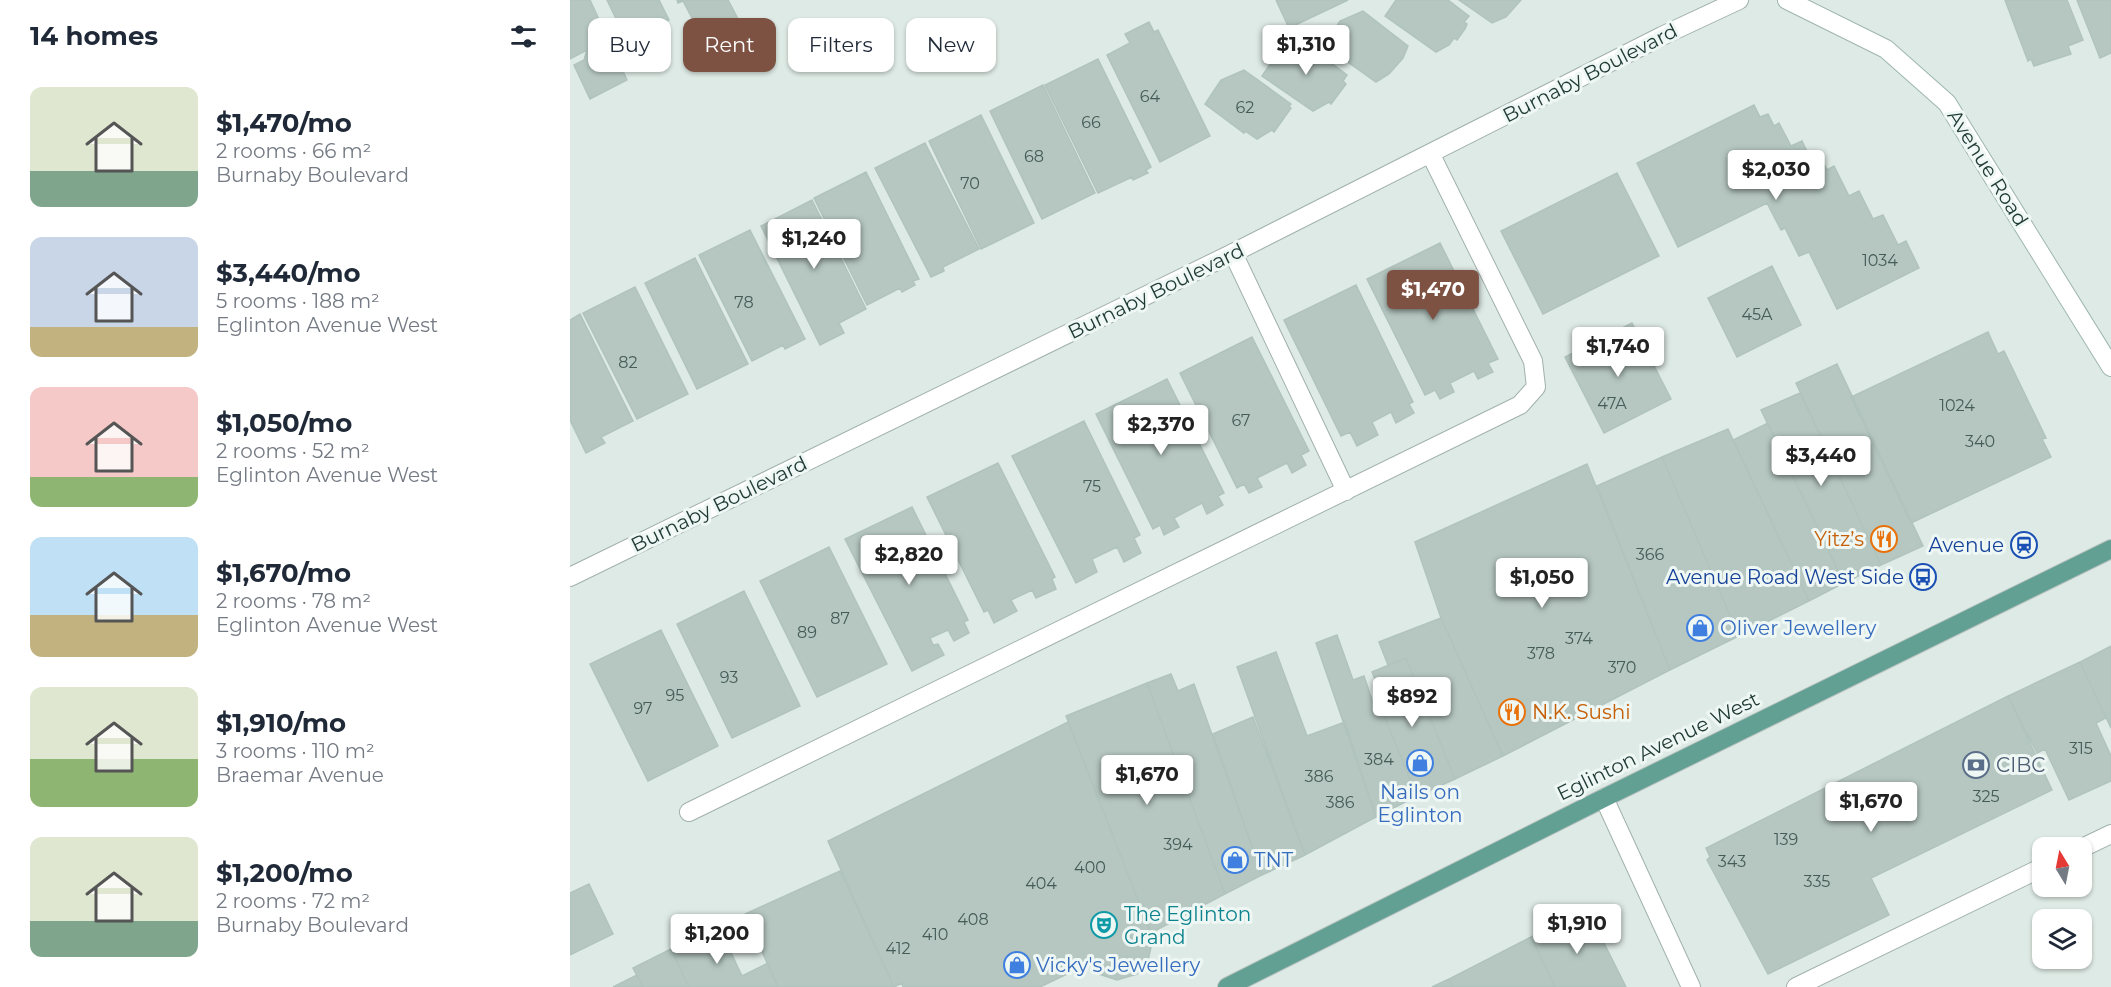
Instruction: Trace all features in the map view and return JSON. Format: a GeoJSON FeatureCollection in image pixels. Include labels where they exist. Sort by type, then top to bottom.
{"type":"FeatureCollection","features":[{"type":"Feature","properties":{"kind":"main road","name":"Eglinton Avenue West"},"geometry":{"type":"LineString","coordinates":[[1227,987],[1604,798],[2111,549]]}},
{"type":"Feature","properties":{"kind":"street","name":"Burnaby Boulevard"},"geometry":{"type":"LineString","coordinates":[[570,577],[1233,253],[1431,155],[1670,32],[1739,0]]}},
{"type":"Feature","properties":{"kind":"street","name":"Avenue Road"},"geometry":{"type":"LineString","coordinates":[[1787,0],[1886,49],[1947,103],[2111,367]]}},
{"type":"Feature","properties":{"kind":"street"},"geometry":{"type":"LineString","coordinates":[[689,812],[1520,405],[1536,387],[1533,361],[1431,155]]}},
{"type":"Feature","properties":{"kind":"street"},"geometry":{"type":"LineString","coordinates":[[1233,253],[1346,491]]}},
{"type":"Feature","properties":{"kind":"street"},"geometry":{"type":"LineString","coordinates":[[1604,798],[1691,987]]}},
{"type":"Feature","properties":{"kind":"street"},"geometry":{"type":"LineString","coordinates":[[2092,843],[2111,834]]}},
{"type":"Feature","properties":{"kind":"street"},"geometry":{"type":"LineString","coordinates":[[1796,987],[2032,872]]}},
{"type":"Feature","properties":{"kind":"building"},"geometry":{"type":"Polygon","coordinates":[[[570,0],[590,0],[598,18],[588,18],[588,72],[623,72],[627,80],[590,99],[574,65],[584,60],[587,50],[570,59],[570,0]]]}},
{"type":"Feature","properties":{"kind":"building"},"geometry":{"type":"Polygon","coordinates":[[[607,0],[659,0],[668,18],[616,18],[607,0]]]}},
{"type":"Feature","properties":{"kind":"building"},"geometry":{"type":"Polygon","coordinates":[[[677,0],[728,0],[737,18],[692,18],[683,1],[678,3],[677,0]]]}},
{"type":"Feature","properties":{"kind":"building"},"geometry":{"type":"Polygon","coordinates":[[[1276,0],[1348,0],[1289,28],[1276,0]]]}},
{"type":"Feature","properties":{"kind":"building"},"geometry":{"type":"Polygon","coordinates":[[[1396,0],[1448,0],[1469,16],[1464,22],[1467,24],[1457,40],[1454,38],[1449,45],[1436,52],[1385,16],[1396,0]]]}},
{"type":"Feature","properties":{"kind":"building"},"geometry":{"type":"Polygon","coordinates":[[[1459,0],[1521,0],[1506,17],[1492,23],[1459,0]]]}},
{"type":"Feature","properties":{"kind":"building"},"geometry":{"type":"Polygon","coordinates":[[[2005,0],[2067,0],[2083,40],[2068,46],[2071,54],[2034,66],[2031,59],[2028,61],[2005,0]]]}},
{"type":"Feature","properties":{"kind":"building"},"geometry":{"type":"Polygon","coordinates":[[[2077,0],[2111,0],[2111,53],[2100,58],[2077,0]]]}},
{"type":"Feature","properties":{"kind":"building"},"geometry":{"type":"Polygon","coordinates":[[[1363,11],[1408,46],[1403,58],[1389,74],[1376,82],[1324,45],[1340,21],[1363,11]]]}},
{"type":"Feature","properties":{"kind":"building"},"geometry":{"type":"Polygon","coordinates":[[[1149,22],[1154,32],[1158,30],[1210,136],[1160,162],[1107,55],[1130,43],[1125,34],[1149,22]]]}},
{"type":"Feature","properties":{"kind":"building"},"geometry":{"type":"Polygon","coordinates":[[[1302,41],[1347,75],[1343,81],[1346,84],[1331,104],[1329,102],[1313,111],[1262,76],[1278,53],[1302,41]]]}},
{"type":"Feature","properties":{"kind":"building"},"geometry":{"type":"Polygon","coordinates":[[[1098,59],[1151,167],[1146,170],[1148,173],[1133,180],[1132,177],[1098,193],[1045,85],[1098,59]]]}},
{"type":"Feature","properties":{"kind":"building"},"geometry":{"type":"Polygon","coordinates":[[[1244,70],[1291,104],[1289,106],[1291,108],[1274,132],[1272,130],[1257,139],[1245,131],[1244,133],[1205,104],[1221,80],[1244,70]]]}},
{"type":"Feature","properties":{"kind":"building"},"geometry":{"type":"Polygon","coordinates":[[[1043,85],[1095,193],[1042,219],[990,111],[1043,85]]]}},
{"type":"Feature","properties":{"kind":"building"},"geometry":{"type":"Polygon","coordinates":[[[1754,105],[1760,117],[1768,114],[1774,126],[1779,123],[1791,146],[1802,141],[1810,158],[1819,154],[1827,170],[1834,166],[1849,196],[1859,191],[1873,219],[1883,215],[1898,245],[1906,241],[1919,268],[1837,309],[1809,252],[1799,256],[1785,228],[1781,230],[1767,203],[1678,247],[1637,163],[1754,105]]]}},
{"type":"Feature","properties":{"kind":"building"},"geometry":{"type":"Polygon","coordinates":[[[981,115],[1034,223],[981,249],[929,141],[981,115]]]}},
{"type":"Feature","properties":{"kind":"building"},"geometry":{"type":"Polygon","coordinates":[[[925,143],[979,249],[943,267],[944,271],[931,277],[875,168],[925,143]]]}},
{"type":"Feature","properties":{"kind":"building"},"geometry":{"type":"Polygon","coordinates":[[[866,172],[919,279],[913,281],[915,285],[902,292],[900,288],[867,305],[814,198],[866,172]]]}},
{"type":"Feature","properties":{"kind":"building"},"geometry":{"type":"Polygon","coordinates":[[[1617,173],[1659,256],[1543,314],[1501,231],[1617,173]]]}},
{"type":"Feature","properties":{"kind":"building"},"geometry":{"type":"Polygon","coordinates":[[[812,200],[866,309],[839,323],[844,333],[820,345],[761,226],[812,200]]]}},
{"type":"Feature","properties":{"kind":"building"},"geometry":{"type":"Polygon","coordinates":[[[750,230],[805,339],[785,349],[783,345],[752,361],[699,255],[750,230]]]}},
{"type":"Feature","properties":{"kind":"building"},"geometry":{"type":"Polygon","coordinates":[[[1440,243],[1498,359],[1488,363],[1493,372],[1478,379],[1474,371],[1450,383],[1454,392],[1440,399],[1435,390],[1425,395],[1367,279],[1440,243]]]}},
{"type":"Feature","properties":{"kind":"building"},"geometry":{"type":"Polygon","coordinates":[[[695,258],[748,364],[697,389],[645,283],[695,258]]]}},
{"type":"Feature","properties":{"kind":"building"},"geometry":{"type":"Polygon","coordinates":[[[1772,266],[1801,325],[1737,357],[1708,298],[1772,266]]]}},
{"type":"Feature","properties":{"kind":"building"},"geometry":{"type":"Polygon","coordinates":[[[1356,285],[1413,402],[1409,404],[1414,413],[1396,423],[1391,412],[1372,422],[1378,435],[1357,446],[1350,432],[1341,436],[1284,320],[1356,285]]]}},
{"type":"Feature","properties":{"kind":"building"},"geometry":{"type":"Polygon","coordinates":[[[635,287],[688,394],[637,419],[583,313],[635,287]]]}},
{"type":"Feature","properties":{"kind":"building"},"geometry":{"type":"Polygon","coordinates":[[[580,314],[633,421],[601,437],[605,443],[586,453],[570,420],[570,320],[580,314]]]}},
{"type":"Feature","properties":{"kind":"building"},"geometry":{"type":"Polygon","coordinates":[[[1632,323],[1671,399],[1604,433],[1565,357],[1632,323]]]}},
{"type":"Feature","properties":{"kind":"building"},"geometry":{"type":"Polygon","coordinates":[[[1988,332],[1998,354],[2004,351],[2046,438],[2042,439],[2051,457],[1911,523],[1851,397],[1988,332]]]}},
{"type":"Feature","properties":{"kind":"building"},"geometry":{"type":"Polygon","coordinates":[[[1252,337],[1309,451],[1301,455],[1306,465],[1292,473],[1287,463],[1257,478],[1262,487],[1249,493],[1244,484],[1237,488],[1180,373],[1252,337]]]}},
{"type":"Feature","properties":{"kind":"building"},"geometry":{"type":"Polygon","coordinates":[[[1837,364],[1923,546],[1881,565],[1796,383],[1837,364]]]}},
{"type":"Feature","properties":{"kind":"building"},"geometry":{"type":"Polygon","coordinates":[[[1167,379],[1224,493],[1218,496],[1223,505],[1207,514],[1202,503],[1174,518],[1179,527],[1164,535],[1160,525],[1153,529],[1096,414],[1167,379]]]}},
{"type":"Feature","properties":{"kind":"building"},"geometry":{"type":"Polygon","coordinates":[[[1800,393],[1881,565],[1844,583],[1761,410],[1800,393]]]}},
{"type":"Feature","properties":{"kind":"building"},"geometry":{"type":"Polygon","coordinates":[[[1084,421],[1140,535],[1134,538],[1141,553],[1124,562],[1117,547],[1092,559],[1097,572],[1076,583],[1012,456],[1084,421]]]}},
{"type":"Feature","properties":{"kind":"building"},"geometry":{"type":"Polygon","coordinates":[[[1768,423],[1844,583],[1809,601],[1733,440],[1768,423]]]}},
{"type":"Feature","properties":{"kind":"building"},"geometry":{"type":"Polygon","coordinates":[[[1728,429],[1809,601],[1739,636],[1662,457],[1728,429]]]}},
{"type":"Feature","properties":{"kind":"building"},"geometry":{"type":"Polygon","coordinates":[[[1662,457],[1739,636],[1670,670],[1597,486],[1662,457]]]}},
{"type":"Feature","properties":{"kind":"building"},"geometry":{"type":"Polygon","coordinates":[[[998,463],[1055,577],[1052,579],[1056,589],[1036,598],[1032,590],[1011,600],[1017,611],[994,623],[988,610],[984,612],[927,497],[998,463]]]}},
{"type":"Feature","properties":{"kind":"building"},"geometry":{"type":"Polygon","coordinates":[[[1587,464],[1670,670],[1503,756],[1441,618],[1415,542],[1587,464]]]}},
{"type":"Feature","properties":{"kind":"building"},"geometry":{"type":"Polygon","coordinates":[[[912,507],[968,620],[964,622],[969,633],[954,641],[948,630],[930,638],[933,645],[938,644],[944,655],[912,671],[845,539],[912,507]]]}},
{"type":"Feature","properties":{"kind":"building"},"geometry":{"type":"Polygon","coordinates":[[[829,547],[887,664],[817,697],[760,581],[829,547]]]}},
{"type":"Feature","properties":{"kind":"building"},"geometry":{"type":"Polygon","coordinates":[[[744,591],[800,706],[732,738],[677,624],[744,591]]]}},
{"type":"Feature","properties":{"kind":"building"},"geometry":{"type":"Polygon","coordinates":[[[1441,618],[1503,756],[1455,779],[1406,658],[1388,665],[1379,642],[1441,618]]]}},
{"type":"Feature","properties":{"kind":"building"},"geometry":{"type":"Polygon","coordinates":[[[661,630],[718,746],[648,781],[590,664],[661,630]]]}},
{"type":"Feature","properties":{"kind":"building"},"geometry":{"type":"Polygon","coordinates":[[[1337,635],[1353,680],[1364,676],[1373,703],[1378,701],[1417,796],[1376,817],[1316,643],[1337,635]]]}},
{"type":"Feature","properties":{"kind":"building"},"geometry":{"type":"Polygon","coordinates":[[[2111,646],[2111,728],[2080,662],[2111,646]]]}},
{"type":"Feature","properties":{"kind":"building"},"geometry":{"type":"Polygon","coordinates":[[[1276,652],[1307,736],[1345,722],[1376,817],[1305,855],[1237,667],[1276,652]]]}},
{"type":"Feature","properties":{"kind":"building"},"geometry":{"type":"Polygon","coordinates":[[[1406,658],[1455,779],[1417,796],[1378,701],[1384,702],[1372,672],[1406,658]]]}},
{"type":"Feature","properties":{"kind":"building"},"geometry":{"type":"Polygon","coordinates":[[[2080,662],[2106,718],[2096,723],[2111,756],[2111,781],[2069,800],[2045,749],[2037,753],[2008,696],[2080,662]]]}},
{"type":"Feature","properties":{"kind":"building"},"geometry":{"type":"Polygon","coordinates":[[[1171,674],[1178,691],[1194,684],[1262,875],[1225,894],[1147,683],[1171,674]]]}},
{"type":"Feature","properties":{"kind":"building"},"geometry":{"type":"Polygon","coordinates":[[[1147,683],[1225,894],[1151,933],[1066,716],[1147,683]]]}},
{"type":"Feature","properties":{"kind":"building"},"geometry":{"type":"Polygon","coordinates":[[[2008,696],[2052,790],[1871,878],[1889,915],[1768,974],[1707,860],[1710,857],[1706,848],[2008,696]]]}},
{"type":"Feature","properties":{"kind":"building"},"geometry":{"type":"Polygon","coordinates":[[[1253,717],[1305,855],[1262,875],[1213,734],[1253,717]]]}},
{"type":"Feature","properties":{"kind":"building"},"geometry":{"type":"Polygon","coordinates":[[[1068,722],[1151,933],[1149,934],[1151,947],[1148,961],[1137,974],[1117,980],[1099,974],[1090,963],[1040,987],[903,987],[902,983],[894,987],[828,841],[1068,722]]]}},
{"type":"Feature","properties":{"kind":"building"},"geometry":{"type":"Polygon","coordinates":[[[840,871],[894,987],[778,987],[745,914],[840,871]]]}},
{"type":"Feature","properties":{"kind":"building"},"geometry":{"type":"Polygon","coordinates":[[[589,884],[613,934],[570,955],[570,893],[589,884]]]}},
{"type":"Feature","properties":{"kind":"building"},"geometry":{"type":"Polygon","coordinates":[[[1588,911],[1626,987],[1555,987],[1531,937],[1588,911]]]}},
{"type":"Feature","properties":{"kind":"building"},"geometry":{"type":"Polygon","coordinates":[[[719,927],[742,976],[768,963],[778,987],[689,987],[671,949],[719,927]]]}},
{"type":"Feature","properties":{"kind":"building"},"geometry":{"type":"Polygon","coordinates":[[[1531,937],[1555,987],[1453,987],[1449,979],[1531,937]]]}},
{"type":"Feature","properties":{"kind":"building"},"geometry":{"type":"Polygon","coordinates":[[[671,949],[689,987],[643,987],[633,968],[671,949]]]}},
{"type":"Feature","properties":{"kind":"building"},"geometry":{"type":"Polygon","coordinates":[[[637,975],[643,987],[613,987],[637,975]]]}},
{"type":"Feature","properties":{"kind":"building"},"geometry":{"type":"Polygon","coordinates":[[[1449,979],[1453,987],[1432,987],[1449,979]]]}},
{"type":"Feature","properties":{"kind":"place","name":"Yitz’s"},"geometry":{"type":"Point","coordinates":[1884,539]}},
{"type":"Feature","properties":{"kind":"place","name":"Avenue"},"geometry":{"type":"Point","coordinates":[2024,545]}},
{"type":"Feature","properties":{"kind":"place","name":"Avenue Road West Side"},"geometry":{"type":"Point","coordinates":[1923,577]}},
{"type":"Feature","properties":{"kind":"place","name":"Oliver Jewellery"},"geometry":{"type":"Point","coordinates":[1700,628]}},
{"type":"Feature","properties":{"kind":"place","name":"N.K. Sushi"},"geometry":{"type":"Point","coordinates":[1512,712]}},
{"type":"Feature","properties":{"kind":"place","name":"Nails on Eglinton"},"geometry":{"type":"Point","coordinates":[1420,763]}},
{"type":"Feature","properties":{"kind":"place","name":"CIBC"},"geometry":{"type":"Point","coordinates":[1976,765]}},
{"type":"Feature","properties":{"kind":"place","name":"TNT"},"geometry":{"type":"Point","coordinates":[1235,860]}},
{"type":"Feature","properties":{"kind":"place","name":"The Eglinton Grand"},"geometry":{"type":"Point","coordinates":[1104,925]}},
{"type":"Feature","properties":{"kind":"place","name":"Vicky's Jewellery"},"geometry":{"type":"Point","coordinates":[1017,965]}}]}
